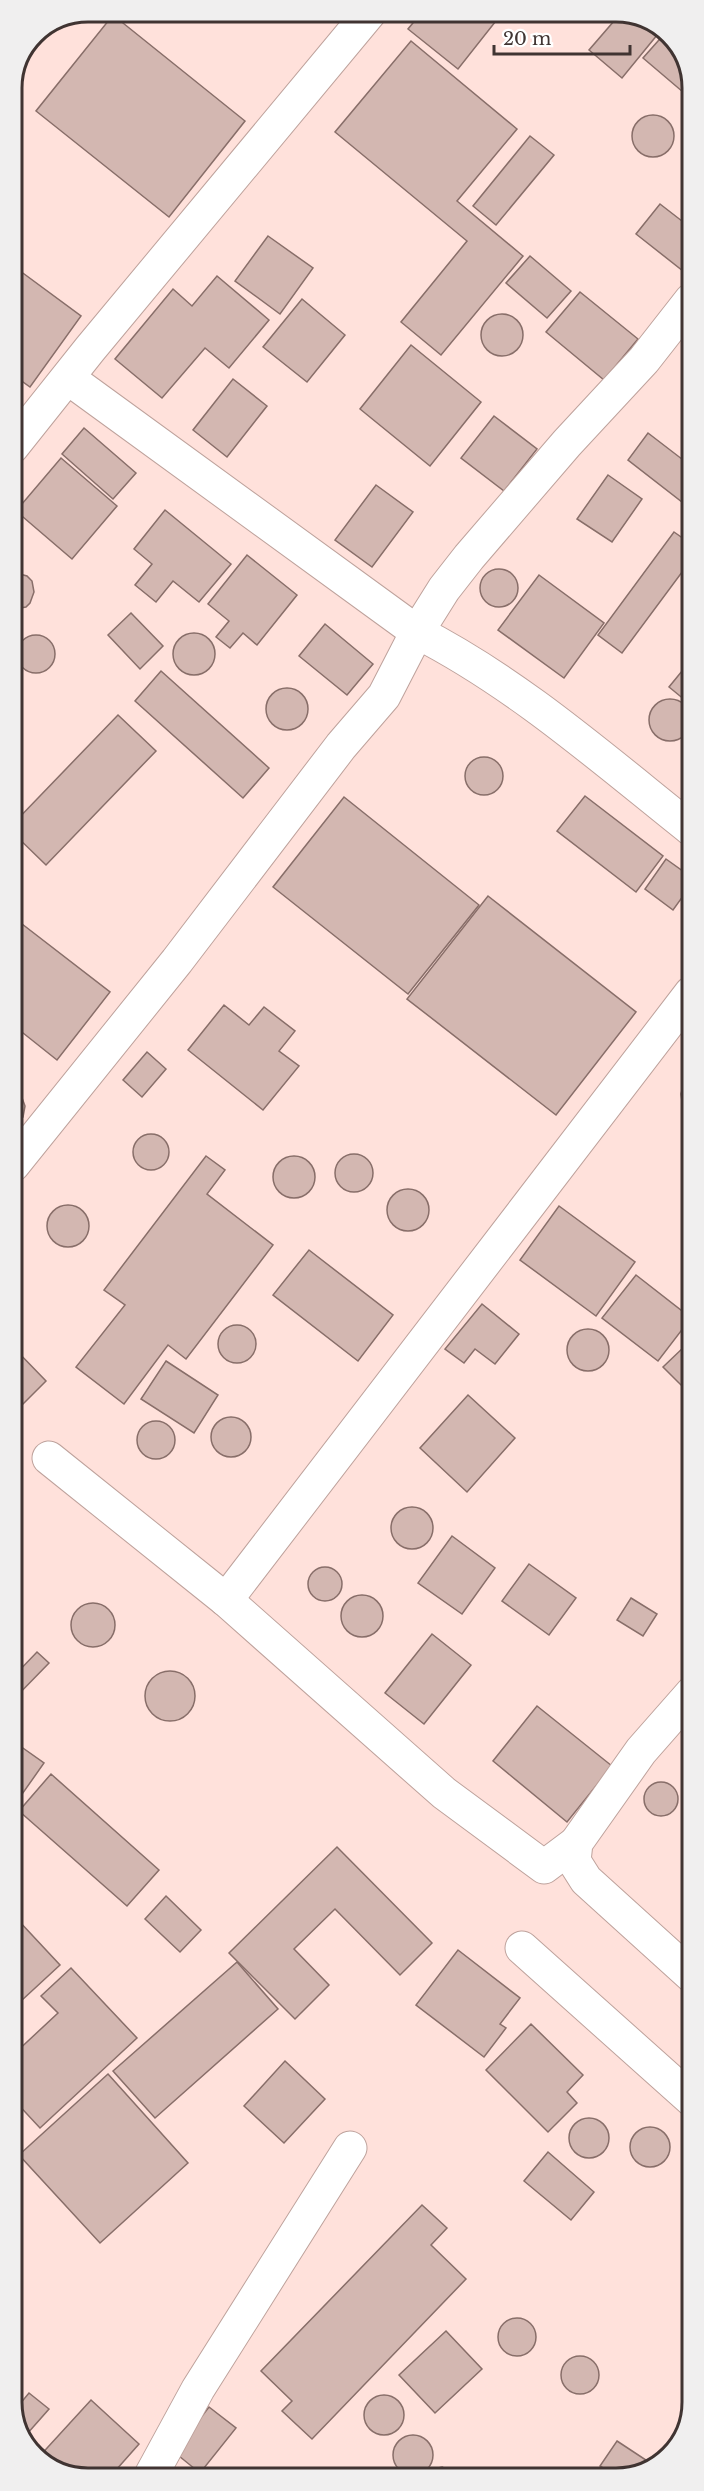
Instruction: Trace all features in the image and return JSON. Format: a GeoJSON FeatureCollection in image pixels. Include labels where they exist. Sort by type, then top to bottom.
{"type":"FeatureCollection","features":[{"type":"Feature","properties":{"kind":"street"},"geometry":{"type":"LineString","coordinates":[[23,433],[361,23]]}},
{"type":"Feature","properties":{"kind":"street"},"geometry":{"type":"LineString","coordinates":[[23,1153],[177,961],[341,746],[384,696],[417,632],[444,589],[493,527],[644,360],[682,311]]}},
{"type":"Feature","properties":{"kind":"street"},"geometry":{"type":"LineString","coordinates":[[68,378],[417,632],[450,649],[534,705],[682,822]]}},
{"type":"Feature","properties":{"kind":"street"},"geometry":{"type":"LineString","coordinates":[[225,1600],[682,1005]]}},
{"type":"Feature","properties":{"kind":"street"},"geometry":{"type":"LineString","coordinates":[[49,1458],[225,1600],[444,1793],[544,1868],[576,1843],[641,1751],[682,1704]]}},
{"type":"Feature","properties":{"kind":"street"},"geometry":{"type":"LineString","coordinates":[[576,1843],[574,1861],[586,1880],[682,1967]]}},
{"type":"Feature","properties":{"kind":"street"},"geometry":{"type":"LineString","coordinates":[[522,1948],[682,2091]]}},
{"type":"Feature","properties":{"kind":"street"},"geometry":{"type":"LineString","coordinates":[[155,2468],[198,2389],[350,2148]]}},
{"type":"Feature","properties":{"kind":"building"},"geometry":{"type":"Polygon","coordinates":[[[107,22],[122,22],[245,121],[169,217],[36,111],[107,22]]]}},
{"type":"Feature","properties":{"kind":"building"},"geometry":{"type":"Polygon","coordinates":[[[413,23],[495,23],[458,69],[408,29],[413,23]]]}},
{"type":"Feature","properties":{"kind":"building"},"geometry":{"type":"Polygon","coordinates":[[[612,23],[633,25],[649,31],[656,37],[622,78],[589,50],[612,23]]]}},
{"type":"Feature","properties":{"kind":"building"},"geometry":{"type":"Polygon","coordinates":[[[659,39],[673,55],[682,91],[643,58],[659,39]]]}},
{"type":"Feature","properties":{"kind":"building"},"geometry":{"type":"Polygon","coordinates":[[[411,41],[517,129],[457,201],[523,256],[441,355],[401,322],[467,241],[335,132],[411,41]]]}},
{"type":"Feature","properties":{"kind":"building"},"geometry":{"type":"Polygon","coordinates":[[[653,115],[668,121],[674,136],[668,151],[653,157],[638,151],[632,136],[638,121],[653,115]]]}},
{"type":"Feature","properties":{"kind":"building"},"geometry":{"type":"Polygon","coordinates":[[[530,136],[554,155],[496,225],[473,206],[530,136]]]}},
{"type":"Feature","properties":{"kind":"building"},"geometry":{"type":"Polygon","coordinates":[[[660,204],[682,221],[682,270],[636,234],[660,204]]]}},
{"type":"Feature","properties":{"kind":"building"},"geometry":{"type":"Polygon","coordinates":[[[268,236],[313,268],[280,314],[235,281],[268,236]]]}},
{"type":"Feature","properties":{"kind":"building"},"geometry":{"type":"Polygon","coordinates":[[[530,256],[571,291],[547,318],[506,283],[530,256]]]}},
{"type":"Feature","properties":{"kind":"building"},"geometry":{"type":"Polygon","coordinates":[[[23,273],[81,316],[30,387],[23,382],[23,273]]]}},
{"type":"Feature","properties":{"kind":"building"},"geometry":{"type":"Polygon","coordinates":[[[217,276],[269,320],[229,368],[205,348],[162,398],[115,359],[173,289],[192,306],[217,276]]]}},
{"type":"Feature","properties":{"kind":"building"},"geometry":{"type":"Polygon","coordinates":[[[580,292],[638,339],[604,380],[546,332],[580,292]]]}},
{"type":"Feature","properties":{"kind":"building"},"geometry":{"type":"Polygon","coordinates":[[[302,299],[345,335],[307,382],[263,347],[302,299]]]}},
{"type":"Feature","properties":{"kind":"building"},"geometry":{"type":"Polygon","coordinates":[[[502,314],[510,315],[517,320],[522,327],[522,343],[517,350],[510,355],[502,356],[494,355],[487,350],[482,343],[481,335],[482,327],[487,320],[494,315],[502,314]]]}},
{"type":"Feature","properties":{"kind":"building"},"geometry":{"type":"Polygon","coordinates":[[[411,345],[481,402],[430,466],[360,409],[411,345]]]}},
{"type":"Feature","properties":{"kind":"building"},"geometry":{"type":"Polygon","coordinates":[[[233,379],[267,406],[227,457],[193,430],[233,379]]]}},
{"type":"Feature","properties":{"kind":"building"},"geometry":{"type":"Polygon","coordinates":[[[494,416],[537,449],[504,491],[461,458],[494,416]]]}},
{"type":"Feature","properties":{"kind":"building"},"geometry":{"type":"Polygon","coordinates":[[[84,428],[136,473],[113,499],[62,454],[84,428]]]}},
{"type":"Feature","properties":{"kind":"building"},"geometry":{"type":"Polygon","coordinates":[[[648,433],[682,459],[682,502],[628,460],[648,433]]]}},
{"type":"Feature","properties":{"kind":"building"},"geometry":{"type":"Polygon","coordinates":[[[61,458],[117,506],[72,559],[23,517],[23,503],[61,458]]]}},
{"type":"Feature","properties":{"kind":"building"},"geometry":{"type":"Polygon","coordinates":[[[608,475],[642,499],[612,542],[577,519],[608,475]]]}},
{"type":"Feature","properties":{"kind":"building"},"geometry":{"type":"Polygon","coordinates":[[[376,485],[413,512],[372,567],[335,540],[376,485]]]}},
{"type":"Feature","properties":{"kind":"building"},"geometry":{"type":"Polygon","coordinates":[[[165,510],[231,564],[199,602],[173,581],[156,602],[135,585],[152,564],[134,549],[165,510]]]}},
{"type":"Feature","properties":{"kind":"building"},"geometry":{"type":"Polygon","coordinates":[[[674,532],[682,538],[682,572],[622,653],[598,635],[674,532]]]}},
{"type":"Feature","properties":{"kind":"building"},"geometry":{"type":"Polygon","coordinates":[[[247,555],[297,595],[257,645],[243,633],[230,648],[216,637],[229,621],[208,604],[247,555]]]}},
{"type":"Feature","properties":{"kind":"building"},"geometry":{"type":"Polygon","coordinates":[[[499,569],[512,575],[518,588],[512,601],[499,607],[486,601],[480,588],[486,575],[499,569]]]}},
{"type":"Feature","properties":{"kind":"building"},"geometry":{"type":"Polygon","coordinates":[[[23,575],[32,581],[34,592],[26,607],[23,608],[23,575]]]}},
{"type":"Feature","properties":{"kind":"building"},"geometry":{"type":"Polygon","coordinates":[[[539,575],[604,623],[564,678],[498,630],[539,575]]]}},
{"type":"Feature","properties":{"kind":"building"},"geometry":{"type":"Polygon","coordinates":[[[131,613],[163,646],[140,669],[108,635],[131,613]]]}},
{"type":"Feature","properties":{"kind":"building"},"geometry":{"type":"Polygon","coordinates":[[[325,624],[373,664],[347,695],[299,656],[325,624]]]}},
{"type":"Feature","properties":{"kind":"building"},"geometry":{"type":"Polygon","coordinates":[[[194,633],[202,634],[209,639],[214,646],[214,662],[209,669],[202,674],[194,675],[186,674],[179,669],[174,662],[173,654],[174,646],[179,639],[186,634],[194,633]]]}},
{"type":"Feature","properties":{"kind":"building"},"geometry":{"type":"Polygon","coordinates":[[[29,636],[43,636],[50,640],[54,647],[54,661],[50,668],[36,673],[23,669],[23,639],[29,636]]]}},
{"type":"Feature","properties":{"kind":"building"},"geometry":{"type":"Polygon","coordinates":[[[161,671],[269,768],[243,798],[135,701],[161,671]]]}},
{"type":"Feature","properties":{"kind":"building"},"geometry":{"type":"Polygon","coordinates":[[[682,671],[682,698],[669,687],[682,671]]]}},
{"type":"Feature","properties":{"kind":"building"},"geometry":{"type":"Polygon","coordinates":[[[287,688],[302,694],[308,709],[302,724],[287,730],[272,724],[266,709],[272,694],[287,688]]]}},
{"type":"Feature","properties":{"kind":"building"},"geometry":{"type":"Polygon","coordinates":[[[662,700],[678,700],[682,703],[682,737],[678,740],[662,740],[650,728],[650,712],[662,700]]]}},
{"type":"Feature","properties":{"kind":"building"},"geometry":{"type":"Polygon","coordinates":[[[118,715],[156,751],[46,865],[23,843],[23,814],[118,715]]]}},
{"type":"Feature","properties":{"kind":"building"},"geometry":{"type":"Polygon","coordinates":[[[484,757],[498,762],[503,776],[498,790],[484,795],[470,790],[465,776],[470,762],[484,757]]]}},
{"type":"Feature","properties":{"kind":"building"},"geometry":{"type":"Polygon","coordinates":[[[585,796],[663,856],[636,892],[557,831],[585,796]]]}},
{"type":"Feature","properties":{"kind":"building"},"geometry":{"type":"Polygon","coordinates":[[[344,797],[479,905],[408,994],[273,887],[344,797]]]}},
{"type":"Feature","properties":{"kind":"building"},"geometry":{"type":"Polygon","coordinates":[[[666,859],[682,871],[682,898],[673,910],[645,889],[666,859]]]}},
{"type":"Feature","properties":{"kind":"building"},"geometry":{"type":"Polygon","coordinates":[[[488,896],[636,1012],[556,1115],[407,999],[488,896]]]}},
{"type":"Feature","properties":{"kind":"building"},"geometry":{"type":"Polygon","coordinates":[[[23,925],[110,992],[57,1060],[23,1033],[23,925]]]}},
{"type":"Feature","properties":{"kind":"building"},"geometry":{"type":"Polygon","coordinates":[[[224,1005],[249,1025],[264,1007],[295,1031],[279,1051],[299,1066],[263,1110],[188,1050],[224,1005]]]}},
{"type":"Feature","properties":{"kind":"building"},"geometry":{"type":"Polygon","coordinates":[[[147,1052],[166,1069],[142,1097],[123,1080],[147,1052]]]}},
{"type":"Feature","properties":{"kind":"building"},"geometry":{"type":"Polygon","coordinates":[[[151,1134],[164,1139],[169,1152],[164,1165],[151,1170],[138,1165],[133,1152],[138,1139],[151,1134]]]}},
{"type":"Feature","properties":{"kind":"building"},"geometry":{"type":"Polygon","coordinates":[[[354,1154],[368,1159],[373,1173],[368,1187],[354,1192],[340,1187],[335,1173],[340,1159],[354,1154]]]}},
{"type":"Feature","properties":{"kind":"building"},"geometry":{"type":"Polygon","coordinates":[[[206,1156],[225,1170],[207,1194],[273,1245],[186,1359],[168,1345],[124,1404],[76,1367],[125,1305],[104,1290],[206,1156]]]}},
{"type":"Feature","properties":{"kind":"building"},"geometry":{"type":"Polygon","coordinates":[[[294,1156],[302,1157],[309,1162],[314,1169],[314,1185],[309,1192],[302,1197],[294,1198],[286,1197],[279,1192],[274,1185],[273,1177],[274,1169],[279,1162],[286,1157],[294,1156]]]}},
{"type":"Feature","properties":{"kind":"building"},"geometry":{"type":"Polygon","coordinates":[[[408,1189],[416,1190],[423,1195],[428,1202],[428,1218],[423,1225],[416,1230],[408,1231],[400,1230],[393,1225],[388,1218],[387,1210],[388,1202],[393,1195],[400,1190],[408,1189]]]}},
{"type":"Feature","properties":{"kind":"building"},"geometry":{"type":"Polygon","coordinates":[[[68,1205],[76,1206],[83,1211],[88,1218],[88,1234],[83,1241],[76,1246],[68,1247],[60,1246],[53,1241],[48,1234],[47,1226],[48,1218],[53,1211],[60,1206],[68,1205]]]}},
{"type":"Feature","properties":{"kind":"building"},"geometry":{"type":"Polygon","coordinates":[[[559,1206],[635,1262],[596,1316],[520,1260],[559,1206]]]}},
{"type":"Feature","properties":{"kind":"building"},"geometry":{"type":"Polygon","coordinates":[[[309,1250],[393,1315],[358,1361],[273,1295],[309,1250]]]}},
{"type":"Feature","properties":{"kind":"building"},"geometry":{"type":"Polygon","coordinates":[[[636,1275],[682,1311],[682,1330],[658,1361],[602,1318],[636,1275]]]}},
{"type":"Feature","properties":{"kind":"building"},"geometry":{"type":"Polygon","coordinates":[[[482,1304],[519,1334],[495,1364],[475,1349],[464,1363],[445,1349],[482,1304]]]}},
{"type":"Feature","properties":{"kind":"building"},"geometry":{"type":"Polygon","coordinates":[[[237,1325],[250,1331],[256,1344],[250,1357],[237,1363],[224,1357],[218,1344],[224,1331],[237,1325]]]}},
{"type":"Feature","properties":{"kind":"building"},"geometry":{"type":"Polygon","coordinates":[[[588,1329],[596,1330],[603,1335],[608,1342],[608,1358],[603,1365],[596,1370],[588,1371],[580,1370],[573,1365],[568,1358],[567,1350],[568,1342],[573,1335],[580,1330],[588,1329]]]}},
{"type":"Feature","properties":{"kind":"building"},"geometry":{"type":"Polygon","coordinates":[[[682,1349],[682,1386],[663,1367],[682,1349]]]}},
{"type":"Feature","properties":{"kind":"building"},"geometry":{"type":"Polygon","coordinates":[[[23,1357],[46,1381],[23,1404],[23,1357]]]}},
{"type":"Feature","properties":{"kind":"building"},"geometry":{"type":"Polygon","coordinates":[[[166,1361],[218,1395],[194,1433],[141,1399],[166,1361]]]}},
{"type":"Feature","properties":{"kind":"building"},"geometry":{"type":"Polygon","coordinates":[[[468,1395],[515,1438],[467,1492],[420,1448],[468,1395]]]}},
{"type":"Feature","properties":{"kind":"building"},"geometry":{"type":"Polygon","coordinates":[[[231,1417],[245,1423],[251,1437],[245,1451],[231,1457],[217,1451],[211,1437],[217,1423],[231,1417]]]}},
{"type":"Feature","properties":{"kind":"building"},"geometry":{"type":"Polygon","coordinates":[[[156,1421],[170,1426],[175,1440],[170,1454],[156,1459],[142,1454],[137,1440],[142,1426],[156,1421]]]}},
{"type":"Feature","properties":{"kind":"building"},"geometry":{"type":"Polygon","coordinates":[[[412,1507],[420,1508],[427,1513],[432,1520],[432,1536],[427,1543],[420,1548],[412,1549],[404,1548],[397,1543],[392,1536],[391,1528],[392,1520],[397,1513],[404,1508],[412,1507]]]}},
{"type":"Feature","properties":{"kind":"building"},"geometry":{"type":"Polygon","coordinates":[[[452,1536],[495,1568],[462,1614],[418,1583],[452,1536]]]}},
{"type":"Feature","properties":{"kind":"building"},"geometry":{"type":"Polygon","coordinates":[[[529,1564],[576,1598],[549,1635],[502,1601],[529,1564]]]}},
{"type":"Feature","properties":{"kind":"building"},"geometry":{"type":"Polygon","coordinates":[[[325,1567],[337,1572],[342,1584],[337,1596],[325,1601],[313,1596],[308,1584],[313,1572],[325,1567]]]}},
{"type":"Feature","properties":{"kind":"building"},"geometry":{"type":"Polygon","coordinates":[[[362,1595],[370,1596],[377,1601],[382,1608],[382,1624],[377,1631],[370,1636],[362,1637],[354,1636],[347,1631],[342,1624],[341,1616],[342,1608],[347,1601],[354,1596],[362,1595]]]}},
{"type":"Feature","properties":{"kind":"building"},"geometry":{"type":"Polygon","coordinates":[[[631,1598],[657,1614],[643,1636],[617,1620],[631,1598]]]}},
{"type":"Feature","properties":{"kind":"building"},"geometry":{"type":"Polygon","coordinates":[[[93,1603],[102,1604],[109,1609],[114,1616],[114,1634],[109,1641],[102,1646],[93,1647],[84,1646],[77,1641],[72,1634],[71,1625],[72,1616],[77,1609],[84,1604],[93,1603]]]}},
{"type":"Feature","properties":{"kind":"building"},"geometry":{"type":"Polygon","coordinates":[[[432,1634],[471,1665],[424,1724],[385,1693],[432,1634]]]}},
{"type":"Feature","properties":{"kind":"building"},"geometry":{"type":"Polygon","coordinates":[[[37,1652],[49,1663],[23,1690],[23,1667],[37,1652]]]}},
{"type":"Feature","properties":{"kind":"building"},"geometry":{"type":"Polygon","coordinates":[[[170,1671],[188,1678],[195,1696],[188,1714],[170,1721],[152,1714],[145,1696],[152,1678],[170,1671]]]}},
{"type":"Feature","properties":{"kind":"building"},"geometry":{"type":"Polygon","coordinates":[[[537,1706],[612,1766],[567,1822],[493,1761],[537,1706]]]}},
{"type":"Feature","properties":{"kind":"building"},"geometry":{"type":"Polygon","coordinates":[[[23,1748],[44,1763],[23,1793],[23,1748]]]}},
{"type":"Feature","properties":{"kind":"building"},"geometry":{"type":"Polygon","coordinates":[[[51,1774],[159,1870],[127,1906],[23,1815],[23,1806],[51,1774]]]}},
{"type":"Feature","properties":{"kind":"building"},"geometry":{"type":"Polygon","coordinates":[[[661,1782],[673,1787],[678,1799],[673,1811],[661,1816],[649,1811],[644,1799],[649,1787],[661,1782]]]}},
{"type":"Feature","properties":{"kind":"building"},"geometry":{"type":"Polygon","coordinates":[[[337,1847],[432,1943],[400,1975],[335,1909],[294,1949],[329,1985],[295,2019],[229,1953],[337,1847]]]}},
{"type":"Feature","properties":{"kind":"building"},"geometry":{"type":"Polygon","coordinates":[[[166,1896],[201,1930],[180,1952],[145,1919],[166,1896]]]}},
{"type":"Feature","properties":{"kind":"building"},"geometry":{"type":"Polygon","coordinates":[[[23,1925],[60,1965],[23,1999],[23,1925]]]}},
{"type":"Feature","properties":{"kind":"building"},"geometry":{"type":"Polygon","coordinates":[[[458,1950],[520,1998],[500,2024],[506,2028],[484,2057],[416,2005],[458,1950]]]}},
{"type":"Feature","properties":{"kind":"building"},"geometry":{"type":"Polygon","coordinates":[[[237,1962],[278,2009],[155,2118],[113,2071],[237,1962]]]}},
{"type":"Feature","properties":{"kind":"building"},"geometry":{"type":"Polygon","coordinates":[[[71,1968],[137,2038],[40,2128],[23,2110],[23,2046],[58,2013],[41,1996],[71,1968]]]}},
{"type":"Feature","properties":{"kind":"building"},"geometry":{"type":"Polygon","coordinates":[[[531,2024],[583,2075],[567,2092],[577,2103],[548,2132],[486,2070],[531,2024]]]}},
{"type":"Feature","properties":{"kind":"building"},"geometry":{"type":"Polygon","coordinates":[[[285,2061],[325,2099],[284,2143],[244,2106],[285,2061]]]}},
{"type":"Feature","properties":{"kind":"building"},"geometry":{"type":"Polygon","coordinates":[[[108,2074],[188,2163],[100,2243],[23,2159],[23,2151],[108,2074]]]}},
{"type":"Feature","properties":{"kind":"building"},"geometry":{"type":"Polygon","coordinates":[[[589,2118],[603,2124],[609,2138],[603,2152],[589,2158],[575,2152],[569,2138],[575,2124],[589,2118]]]}},
{"type":"Feature","properties":{"kind":"building"},"geometry":{"type":"Polygon","coordinates":[[[650,2127],[664,2133],[670,2147],[664,2161],[650,2167],[636,2161],[630,2147],[636,2133],[650,2127]]]}},
{"type":"Feature","properties":{"kind":"building"},"geometry":{"type":"Polygon","coordinates":[[[548,2152],[594,2192],[571,2220],[524,2181],[548,2152]]]}},
{"type":"Feature","properties":{"kind":"building"},"geometry":{"type":"Polygon","coordinates":[[[422,2205],[447,2228],[431,2245],[466,2279],[312,2439],[282,2411],[292,2401],[261,2371],[422,2205]]]}},
{"type":"Feature","properties":{"kind":"building"},"geometry":{"type":"Polygon","coordinates":[[[517,2318],[531,2323],[536,2337],[531,2351],[517,2356],[503,2351],[498,2337],[503,2323],[517,2318]]]}},
{"type":"Feature","properties":{"kind":"building"},"geometry":{"type":"Polygon","coordinates":[[[446,2331],[482,2369],[435,2413],[399,2375],[446,2331]]]}},
{"type":"Feature","properties":{"kind":"building"},"geometry":{"type":"Polygon","coordinates":[[[580,2356],[593,2362],[599,2375],[593,2388],[580,2394],[567,2388],[561,2375],[567,2362],[580,2356]]]}},
{"type":"Feature","properties":{"kind":"building"},"geometry":{"type":"Polygon","coordinates":[[[29,2393],[49,2409],[29,2432],[24,2415],[23,2400],[29,2393]]]}},
{"type":"Feature","properties":{"kind":"building"},"geometry":{"type":"Polygon","coordinates":[[[384,2395],[398,2401],[404,2415],[398,2429],[384,2435],[370,2429],[364,2415],[370,2401],[384,2395]]]}},
{"type":"Feature","properties":{"kind":"building"},"geometry":{"type":"Polygon","coordinates":[[[91,2400],[139,2444],[118,2468],[71,2466],[44,2451],[91,2400]]]}},
{"type":"Feature","properties":{"kind":"building"},"geometry":{"type":"Polygon","coordinates":[[[209,2407],[236,2428],[204,2468],[194,2468],[174,2452],[209,2407]]]}},
{"type":"Feature","properties":{"kind":"building"},"geometry":{"type":"Polygon","coordinates":[[[413,2435],[421,2437],[431,2447],[433,2455],[428,2468],[398,2468],[395,2463],[393,2455],[395,2447],[405,2437],[413,2435]]]}},
{"type":"Feature","properties":{"kind":"building"},"geometry":{"type":"Polygon","coordinates":[[[617,2441],[646,2460],[628,2467],[603,2468],[600,2466],[617,2441]]]}}]}
